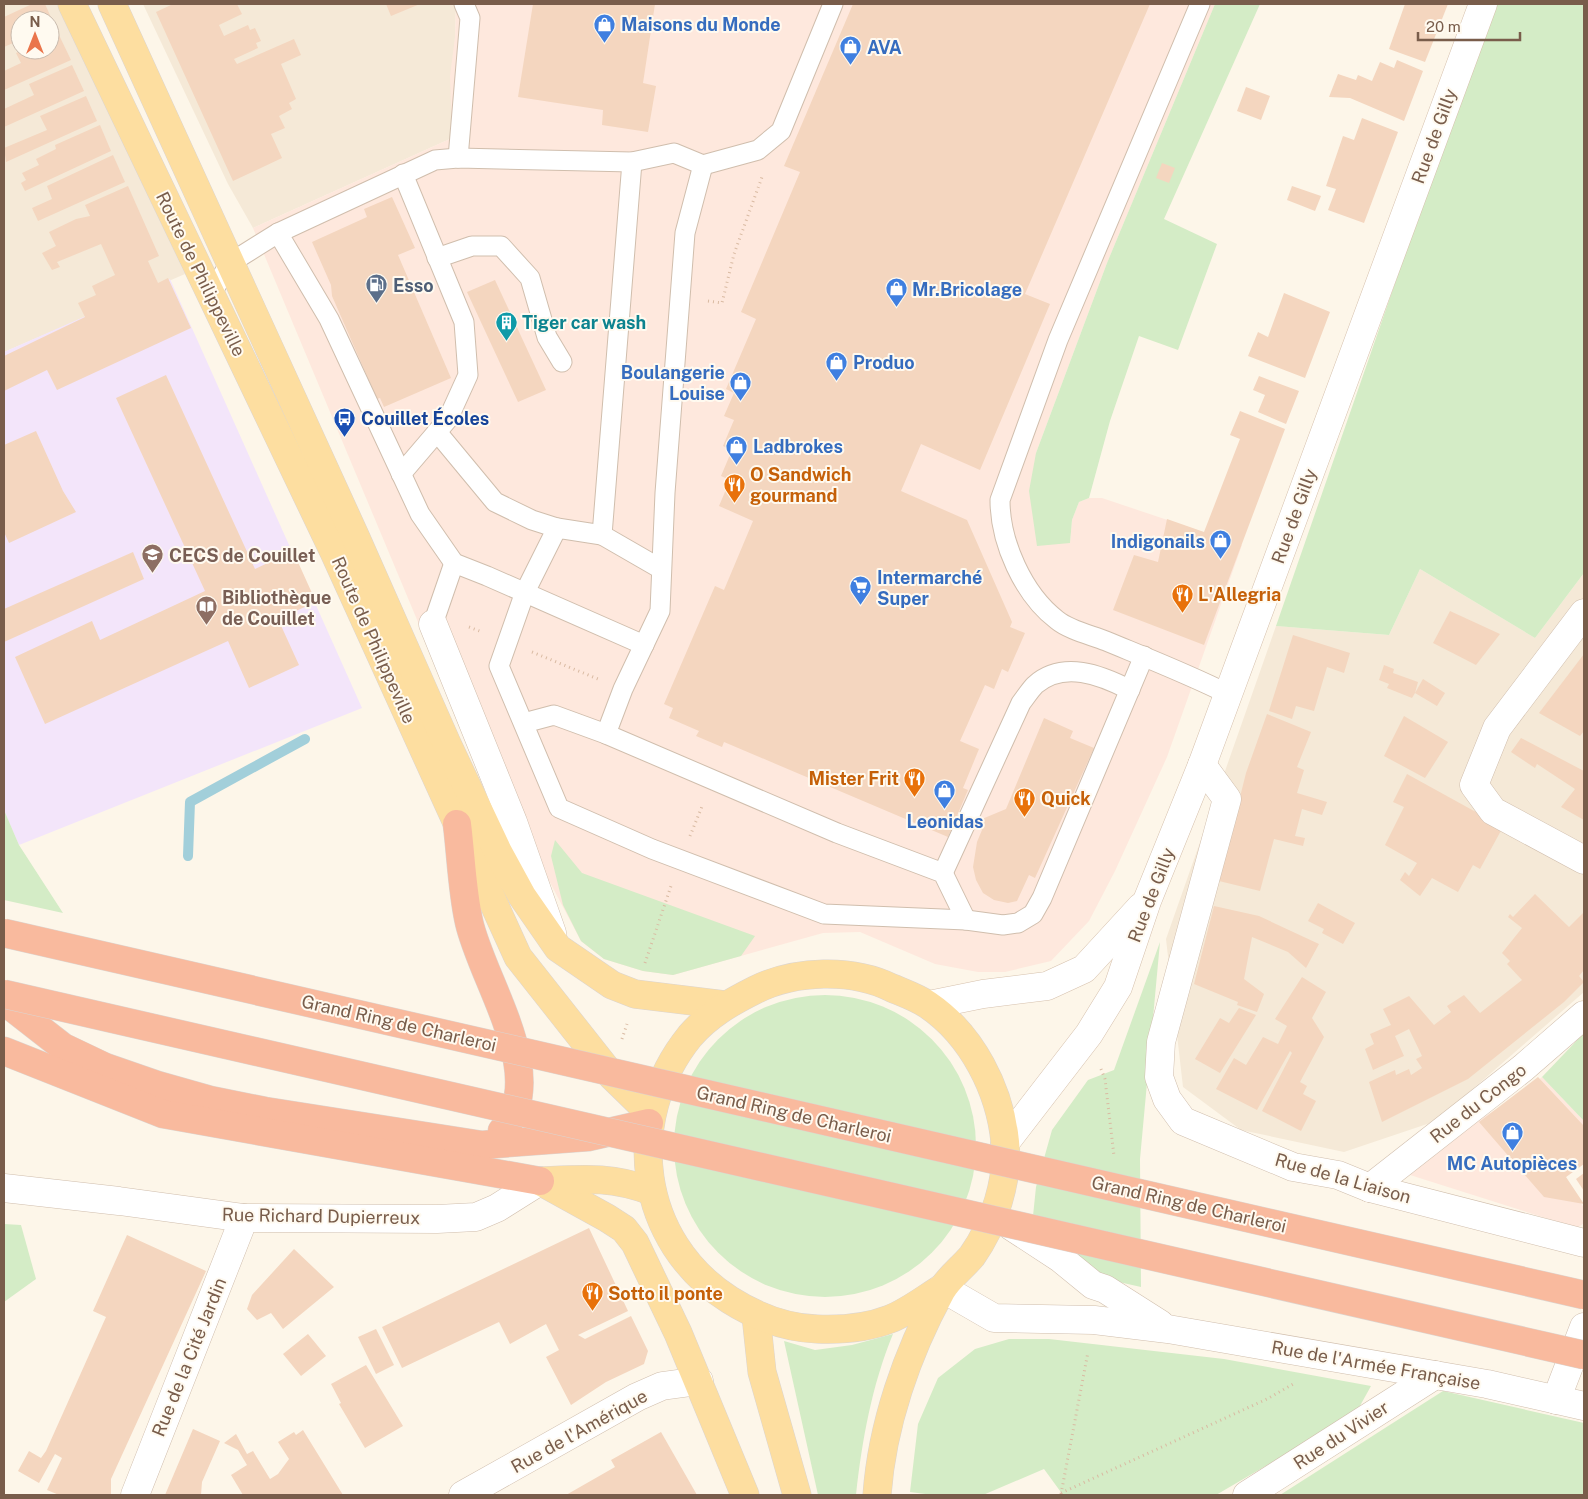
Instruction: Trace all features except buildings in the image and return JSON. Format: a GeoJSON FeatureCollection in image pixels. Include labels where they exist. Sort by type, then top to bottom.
{"type":"FeatureCollection","features":[{"type":"Feature","properties":{"kind":"highway"},"geometry":{"type":"LineString","coordinates":[[457,824],[470,923],[499,1002],[515,1053],[520,1086],[518,1104],[511,1122],[499,1135],[482,1144]]}},
{"type":"Feature","properties":{"kind":"highway","name":"Grand Ring de Charleroi"},"geometry":{"type":"LineString","coordinates":[[4,933],[1584,1295]]}},
{"type":"Feature","properties":{"kind":"highway"},"geometry":{"type":"LineString","coordinates":[[4,994],[1584,1355]]}},
{"type":"Feature","properties":{"kind":"highway"},"geometry":{"type":"LineString","coordinates":[[4,1001],[63,1047],[105,1067],[157,1085],[210,1100],[265,1111],[482,1144],[588,1137],[650,1118]]}},
{"type":"Feature","properties":{"kind":"highway"},"geometry":{"type":"LineString","coordinates":[[4,1051],[163,1114],[540,1181]]}},
{"type":"Feature","properties":{"kind":"main road","name":"Route de Philippeville"},"geometry":{"type":"LineString","coordinates":[[72,4],[334,552],[518,958],[612,1076],[650,1118]]}},
{"type":"Feature","properties":{"kind":"main road","name":"Route de Philippeville"},"geometry":{"type":"LineString","coordinates":[[112,4],[498,852],[522,896],[558,948],[612,985],[635,994],[725,1005]]}},
{"type":"Feature","properties":{"kind":"main road"},"geometry":{"type":"LineString","coordinates":[[827,973],[880,982],[929,1005],[968,1043],[994,1090],[1005,1143],[1003,1180],[994,1216],[973,1255],[942,1288],[890,1319],[845,1330],[800,1329],[756,1316],[708,1286],[672,1243],[651,1191],[647,1157],[650,1118],[666,1072],[691,1035],[725,1005],[773,981],[827,973]]}},
{"type":"Feature","properties":{"kind":"main road"},"geometry":{"type":"LineString","coordinates":[[540,1181],[603,1178],[630,1183],[651,1191]]}},
{"type":"Feature","properties":{"kind":"main road"},"geometry":{"type":"LineString","coordinates":[[540,1181],[624,1229],[635,1243],[647,1264],[699,1381],[745,1495]]}},
{"type":"Feature","properties":{"kind":"main road"},"geometry":{"type":"LineString","coordinates":[[647,1264],[662,1217]]}},
{"type":"Feature","properties":{"kind":"main road"},"geometry":{"type":"LineString","coordinates":[[877,1495],[878,1473],[899,1384],[942,1288]]}},
{"type":"Feature","properties":{"kind":"main road"},"geometry":{"type":"LineString","coordinates":[[756,1316],[762,1372],[797,1495]]}},
{"type":"Feature","properties":{"kind":"street","name":"Rue de Gilly"},"geometry":{"type":"LineString","coordinates":[[1005,1143],[1089,1034],[1118,987],[1147,901],[1202,765],[1482,4]]}},
{"type":"Feature","properties":{"kind":"street"},"geometry":{"type":"LineString","coordinates":[[1584,613],[1497,728],[1474,785],[1493,811],[1584,860]]}},
{"type":"Feature","properties":{"kind":"street"},"geometry":{"type":"LineString","coordinates":[[433,624],[513,822],[558,948]]}},
{"type":"Feature","properties":{"kind":"street","name":"Rue de la Liaison"},"geometry":{"type":"LineString","coordinates":[[1202,765],[1227,799],[1161,1042],[1159,1078],[1167,1099],[1183,1121],[1293,1167],[1338,1175],[1370,1188],[1584,1243]]}},
{"type":"Feature","properties":{"kind":"street"},"geometry":{"type":"LineString","coordinates":[[929,1005],[983,994],[1048,986],[1084,969],[1147,901]]}},
{"type":"Feature","properties":{"kind":"street","name":"Rue du Congo"},"geometry":{"type":"LineString","coordinates":[[1370,1188],[1523,1068],[1584,1015]]}},
{"type":"Feature","properties":{"kind":"street","name":"Rue Richard Dupierreux"},"geometry":{"type":"LineString","coordinates":[[4,1188],[244,1218],[476,1217],[497,1208],[540,1181]]}},
{"type":"Feature","properties":{"kind":"street","name":"Rue de l'Armée Française"},"geometry":{"type":"LineString","coordinates":[[994,1216],[1033,1238],[1092,1285],[1105,1289],[1168,1329]]}},
{"type":"Feature","properties":{"kind":"street","name":"Rue de la Cité Jardin"},"geometry":{"type":"LineString","coordinates":[[135,1495],[244,1218]]}},
{"type":"Feature","properties":{"kind":"street","name":"Rue de l'Armée Française"},"geometry":{"type":"LineString","coordinates":[[942,1288],[994,1318],[1094,1320],[1168,1329],[1435,1375],[1584,1406]]}},
{"type":"Feature","properties":{"kind":"street"},"geometry":{"type":"LineString","coordinates":[[1556,1400],[1584,1327]]}},
{"type":"Feature","properties":{"kind":"street","name":"Rue du Vivier"},"geometry":{"type":"LineString","coordinates":[[1248,1495],[1435,1375]]}},
{"type":"Feature","properties":{"kind":"street","name":"Rue de l'Amérique"},"geometry":{"type":"LineString","coordinates":[[463,1495],[637,1398],[662,1386],[699,1381]]}},
{"type":"Feature","properties":{"kind":"lane"},"geometry":{"type":"LineString","coordinates":[[458,158],[470,18],[464,4]]}},
{"type":"Feature","properties":{"kind":"lane"},"geometry":{"type":"LineString","coordinates":[[211,294],[230,263],[278,233],[435,160],[458,158],[632,162],[674,153],[703,165],[758,150],[781,131],[832,4]]}},
{"type":"Feature","properties":{"kind":"lane"},"geometry":{"type":"LineString","coordinates":[[1200,4],[1058,340],[1000,500],[1000,520],[1004,539],[1026,587],[1057,621],[1188,674],[1228,694]]}},
{"type":"Feature","properties":{"kind":"lane"},"geometry":{"type":"LineString","coordinates":[[602,535],[632,162]]}},
{"type":"Feature","properties":{"kind":"lane"},"geometry":{"type":"LineString","coordinates":[[606,734],[660,611],[661,569],[685,233],[703,165]]}},
{"type":"Feature","properties":{"kind":"lane"},"geometry":{"type":"LineString","coordinates":[[401,474],[448,419],[468,375],[464,322],[403,174]]}},
{"type":"Feature","properties":{"kind":"lane"},"geometry":{"type":"LineString","coordinates":[[278,233],[329,319],[420,514],[454,563],[525,592],[644,645]]}},
{"type":"Feature","properties":{"kind":"lane"},"geometry":{"type":"LineString","coordinates":[[437,258],[472,246],[501,246],[530,278],[547,337],[562,362]]}},
{"type":"Feature","properties":{"kind":"lane"},"geometry":{"type":"LineString","coordinates":[[437,432],[495,502],[532,520],[557,528],[602,535],[661,569]]}},
{"type":"Feature","properties":{"kind":"lane"},"geometry":{"type":"LineString","coordinates":[[557,528],[525,592],[499,666],[559,808],[635,842],[824,914],[966,920],[1004,925],[1018,923],[1033,914],[1144,656]]}},
{"type":"Feature","properties":{"kind":"lane"},"geometry":{"type":"LineString","coordinates":[[433,624],[454,563]]}},
{"type":"Feature","properties":{"kind":"lane"},"geometry":{"type":"LineString","coordinates":[[943,873],[1021,703],[1036,685],[1055,674],[1079,671],[1106,678],[1130,690]]}},
{"type":"Feature","properties":{"kind":"lane"},"geometry":{"type":"LineString","coordinates":[[524,723],[554,715],[606,734],[837,833],[943,873],[966,920]]}},
{"type":"Feature","properties":{"kind":"path"},"geometry":{"type":"LineString","coordinates":[[679,299],[722,303],[734,254],[762,176],[758,150]]}},
{"type":"Feature","properties":{"kind":"path"},"geometry":{"type":"LineString","coordinates":[[1060,1494],[1267,1399],[1340,1359]]}},
{"type":"Feature","properties":{"kind":"shaded area"},"geometry":{"type":"Polygon","coordinates":[[[4,4],[58,4],[185,274],[4,352],[4,4]]]}},
{"type":"Feature","properties":{"kind":"shaded area"},"geometry":{"type":"Polygon","coordinates":[[[143,4],[456,4],[452,138],[253,228],[228,184],[143,4]]]}},
{"type":"Feature","properties":{"kind":"shaded area"},"geometry":{"type":"Polygon","coordinates":[[[456,4],[1215,4],[1107,263],[1036,453],[1070,543],[1072,520],[1079,502],[1089,498],[1102,498],[1242,545],[1167,757],[1115,871],[1089,921],[1051,961],[1005,972],[978,972],[935,964],[860,932],[823,933],[673,975],[643,971],[604,959],[581,941],[441,677],[253,228],[452,138],[450,76],[455,37],[456,4]]]}},
{"type":"Feature","properties":{"kind":"shaded area","name":"CECS de Couillet"},"geometry":{"type":"Polygon","coordinates":[[[170,279],[362,708],[19,845],[4,811],[4,352],[170,279]]]}},
{"type":"Feature","properties":{"kind":"shaded area"},"geometry":{"type":"Polygon","coordinates":[[[1420,569],[1535,638],[1584,573],[1584,992],[1436,1121],[1344,1152],[1241,1130],[1183,1087],[1166,939],[1276,626],[1389,635],[1420,569]]]}},
{"type":"Feature","properties":{"kind":"shaded area"},"geometry":{"type":"Polygon","coordinates":[[[1542,1077],[1584,1121],[1584,1163],[1565,1178],[1584,1208],[1584,1223],[1577,1228],[1410,1175],[1475,1122],[1519,1096],[1542,1077]]]}},
{"type":"Feature","properties":{"kind":"green space"},"geometry":{"type":"Polygon","coordinates":[[[1215,4],[1260,4],[1164,219],[1217,244],[1178,350],[1139,336],[1110,421],[1089,498],[1079,502],[1072,520],[1070,543],[1037,546],[1029,491],[1036,453],[1107,263],[1215,4]]]}},
{"type":"Feature","properties":{"kind":"green space"},"geometry":{"type":"Polygon","coordinates":[[[1492,4],[1584,4],[1584,573],[1535,638],[1420,569],[1389,635],[1276,626],[1492,4]]]}},
{"type":"Feature","properties":{"kind":"green space"},"geometry":{"type":"Polygon","coordinates":[[[4,810],[19,845],[63,913],[4,900],[4,810]]]}},
{"type":"Feature","properties":{"kind":"green space"},"geometry":{"type":"Polygon","coordinates":[[[555,840],[582,873],[755,936],[741,956],[673,975],[643,971],[604,959],[581,941],[563,905],[551,856],[555,840]]]}},
{"type":"Feature","properties":{"kind":"green space"},"geometry":{"type":"Polygon","coordinates":[[[1160,942],[1140,1159],[1141,1287],[1048,1266],[1033,1216],[1036,1187],[1052,1130],[1088,1080],[1114,1070],[1160,942]]]}},
{"type":"Feature","properties":{"kind":"green space"},"geometry":{"type":"Polygon","coordinates":[[[825,995],[854,998],[883,1007],[909,1021],[932,1039],[950,1062],[964,1088],[973,1117],[976,1146],[973,1175],[964,1204],[950,1230],[932,1253],[909,1271],[883,1285],[854,1294],[825,1297],[796,1294],[767,1285],[741,1271],[718,1253],[700,1230],[686,1204],[677,1175],[674,1146],[677,1117],[686,1088],[700,1062],[718,1039],[741,1021],[767,1007],[796,998],[825,995]]]}},
{"type":"Feature","properties":{"kind":"green space"},"geometry":{"type":"Polygon","coordinates":[[[1584,1033],[1584,1121],[1542,1077],[1584,1033]]]}},
{"type":"Feature","properties":{"kind":"green space"},"geometry":{"type":"Polygon","coordinates":[[[4,1224],[21,1225],[36,1279],[4,1302],[4,1224]]]}},
{"type":"Feature","properties":{"kind":"green space"},"geometry":{"type":"Polygon","coordinates":[[[893,1334],[879,1373],[869,1413],[856,1495],[818,1495],[784,1341],[815,1350],[852,1345],[893,1334]]]}},
{"type":"Feature","properties":{"kind":"green space"},"geometry":{"type":"Polygon","coordinates":[[[1009,1339],[1049,1339],[1224,1359],[1371,1386],[1356,1413],[1216,1495],[1063,1495],[1044,1469],[983,1495],[933,1495],[910,1492],[918,1424],[938,1378],[975,1349],[1009,1339]]]}},
{"type":"Feature","properties":{"kind":"green space"},"geometry":{"type":"Polygon","coordinates":[[[1443,1391],[1584,1423],[1584,1495],[1280,1495],[1443,1391]]]}},
{"type":"Feature","properties":{"kind":"waterway"},"geometry":{"type":"LineString","coordinates":[[188,856],[190,802],[305,739]]}},
{"type":"Feature","properties":{"kind":"place","name":"Maisons du Monde"},"geometry":{"type":"Point","coordinates":[605,43]}},
{"type":"Feature","properties":{"kind":"place","name":"AVA"},"geometry":{"type":"Point","coordinates":[851,66]}},
{"type":"Feature","properties":{"kind":"place","name":"Esso"},"geometry":{"type":"Point","coordinates":[377,304]}},
{"type":"Feature","properties":{"kind":"place","name":"Mr.Bricolage"},"geometry":{"type":"Point","coordinates":[896,308]}},
{"type":"Feature","properties":{"kind":"place","name":"Tiger car wash"},"geometry":{"type":"Point","coordinates":[506,341]}},
{"type":"Feature","properties":{"kind":"place","name":"Produo"},"geometry":{"type":"Point","coordinates":[837,381]}},
{"type":"Feature","properties":{"kind":"place","name":"Boulangerie Louise"},"geometry":{"type":"Point","coordinates":[741,401]}},
{"type":"Feature","properties":{"kind":"place","name":"Couillet Écoles"},"geometry":{"type":"Point","coordinates":[345,437]}},
{"type":"Feature","properties":{"kind":"place","name":"Ladbrokes"},"geometry":{"type":"Point","coordinates":[737,465]}},
{"type":"Feature","properties":{"kind":"place","name":"O Sandwich gourmand"},"geometry":{"type":"Point","coordinates":[734,503]}},
{"type":"Feature","properties":{"kind":"place","name":"Indigonails"},"geometry":{"type":"Point","coordinates":[1221,560]}},
{"type":"Feature","properties":{"kind":"place","name":"CECS de Couillet"},"geometry":{"type":"Point","coordinates":[153,574]}},
{"type":"Feature","properties":{"kind":"place","name":"Intermarché Super"},"geometry":{"type":"Point","coordinates":[861,606]}},
{"type":"Feature","properties":{"kind":"place","name":"L'Allegria"},"geometry":{"type":"Point","coordinates":[1182,613]}},
{"type":"Feature","properties":{"kind":"place","name":"Bibliothèque de Couillet"},"geometry":{"type":"Point","coordinates":[206,626]}},
{"type":"Feature","properties":{"kind":"place","name":"Mister Frit"},"geometry":{"type":"Point","coordinates":[915,797]}},
{"type":"Feature","properties":{"kind":"place","name":"Leonidas"},"geometry":{"type":"Point","coordinates":[945,810]}},
{"type":"Feature","properties":{"kind":"place","name":"Quick"},"geometry":{"type":"Point","coordinates":[1025,817]}},
{"type":"Feature","properties":{"kind":"place","name":"MC Autopièces"},"geometry":{"type":"Point","coordinates":[1512,1152]}},
{"type":"Feature","properties":{"kind":"place","name":"Sotto il ponte"},"geometry":{"type":"Point","coordinates":[592,1312]}}]}
